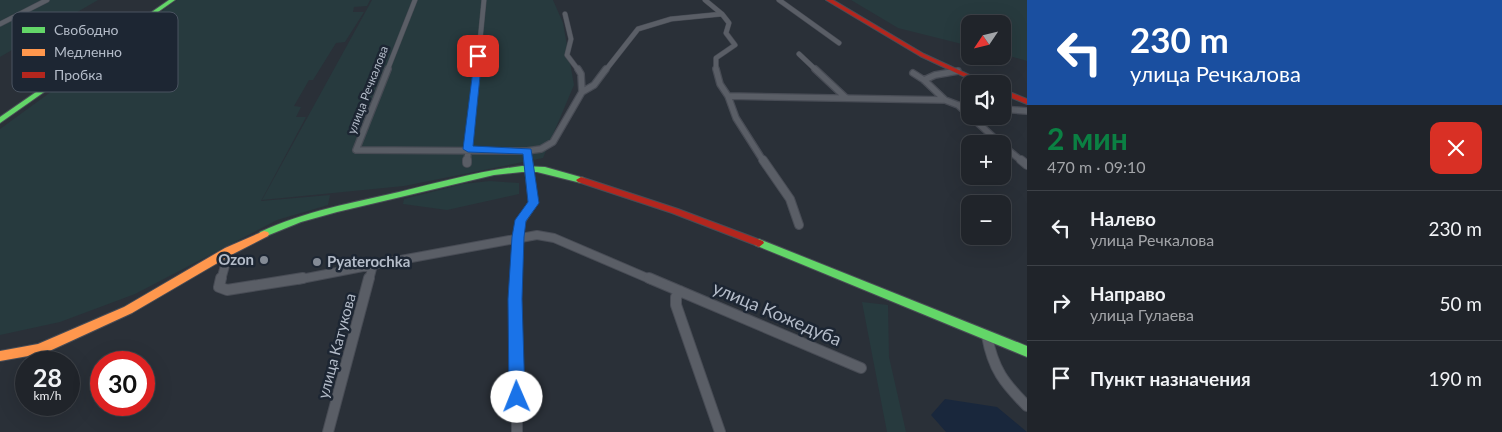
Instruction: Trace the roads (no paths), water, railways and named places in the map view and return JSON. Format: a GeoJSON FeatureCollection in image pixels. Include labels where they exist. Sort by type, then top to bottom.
{"type":"FeatureCollection","features":[{"type":"Feature","properties":{"kind":"main road"},"geometry":{"type":"LineString","coordinates":[[155,12],[172,0]]}},
{"type":"Feature","properties":{"kind":"main road"},"geometry":{"type":"LineString","coordinates":[[829,0],[884,34],[967,75]]}},
{"type":"Feature","properties":{"kind":"main road"},"geometry":{"type":"LineString","coordinates":[[0,121],[41,92]]}},
{"type":"Feature","properties":{"kind":"main road"},"geometry":{"type":"LineString","coordinates":[[1011,95],[1027,102]]}},
{"type":"Feature","properties":{"kind":"main road"},"geometry":{"type":"LineString","coordinates":[[0,356],[40,348],[128,310],[229,251],[273,229],[330,211],[475,178],[544,169],[570,176],[726,230],[1027,352]]}},
{"type":"Feature","properties":{"kind":"street"},"geometry":{"type":"LineString","coordinates":[[24,12],[47,0]]}},
{"type":"Feature","properties":{"kind":"street","name":"улица Речкалова"},"geometry":{"type":"LineString","coordinates":[[415,0],[356,150],[468,149],[527,151],[541,149],[553,142],[582,92]]}},
{"type":"Feature","properties":{"kind":"street"},"geometry":{"type":"LineString","coordinates":[[467,163],[484,0]]}},
{"type":"Feature","properties":{"kind":"street"},"geometry":{"type":"LineString","coordinates":[[705,0],[722,14],[729,23],[726,33],[735,45],[730,50],[719,55],[715,61],[722,90],[728,96],[728,101],[736,118],[788,197],[799,225]]}},
{"type":"Feature","properties":{"kind":"street"},"geometry":{"type":"LineString","coordinates":[[779,0],[839,43]]}},
{"type":"Feature","properties":{"kind":"street"},"geometry":{"type":"LineString","coordinates":[[565,14],[571,39],[567,55],[581,74],[582,92],[594,85],[638,29],[670,19],[722,14]]}},
{"type":"Feature","properties":{"kind":"street"},"geometry":{"type":"LineString","coordinates":[[0,24],[12,18]]}},
{"type":"Feature","properties":{"kind":"street"},"geometry":{"type":"LineString","coordinates":[[799,54],[845,97]]}},
{"type":"Feature","properties":{"kind":"street"},"geometry":{"type":"LineString","coordinates":[[924,80],[935,75],[958,71]]}},
{"type":"Feature","properties":{"kind":"street"},"geometry":{"type":"LineString","coordinates":[[913,72],[945,100]]}},
{"type":"Feature","properties":{"kind":"street"},"geometry":{"type":"LineString","coordinates":[[728,96],[945,100],[961,106]]}},
{"type":"Feature","properties":{"kind":"street"},"geometry":{"type":"LineString","coordinates":[[958,105],[992,135]]}},
{"type":"Feature","properties":{"kind":"street"},"geometry":{"type":"LineString","coordinates":[[1011,109],[1027,110]]}},
{"type":"Feature","properties":{"kind":"street"},"geometry":{"type":"LineString","coordinates":[[518,432],[515,299],[518,237],[521,220],[533,203],[527,151]]}},
{"type":"Feature","properties":{"kind":"street"},"geometry":{"type":"LineString","coordinates":[[1011,152],[1027,165]]}},
{"type":"Feature","properties":{"kind":"street","name":"улица Кожедуба"},"geometry":{"type":"LineString","coordinates":[[518,237],[537,235],[554,238],[861,368]]}},
{"type":"Feature","properties":{"kind":"street"},"geometry":{"type":"LineString","coordinates":[[229,251],[219,287],[227,290],[284,282],[518,237]]}},
{"type":"Feature","properties":{"kind":"street","name":"улица Катукова"},"geometry":{"type":"LineString","coordinates":[[328,432],[373,265]]}},
{"type":"Feature","properties":{"kind":"street"},"geometry":{"type":"LineString","coordinates":[[680,291],[676,297],[676,305],[720,432]]}},
{"type":"Feature","properties":{"kind":"street"},"geometry":{"type":"LineString","coordinates":[[987,336],[990,358],[1003,383],[1027,406]]}},
{"type":"Feature","properties":{"kind":"water"},"geometry":{"type":"Polygon","coordinates":[[[945,399],[997,407],[1027,432],[946,432],[931,415],[945,399]]]}},
{"type":"Feature","properties":{"kind":"place","name":"Ozon"},"geometry":{"type":"Point","coordinates":[264,260]}},
{"type":"Feature","properties":{"kind":"place","name":"Pyaterochka"},"geometry":{"type":"Point","coordinates":[317,262]}}]}
